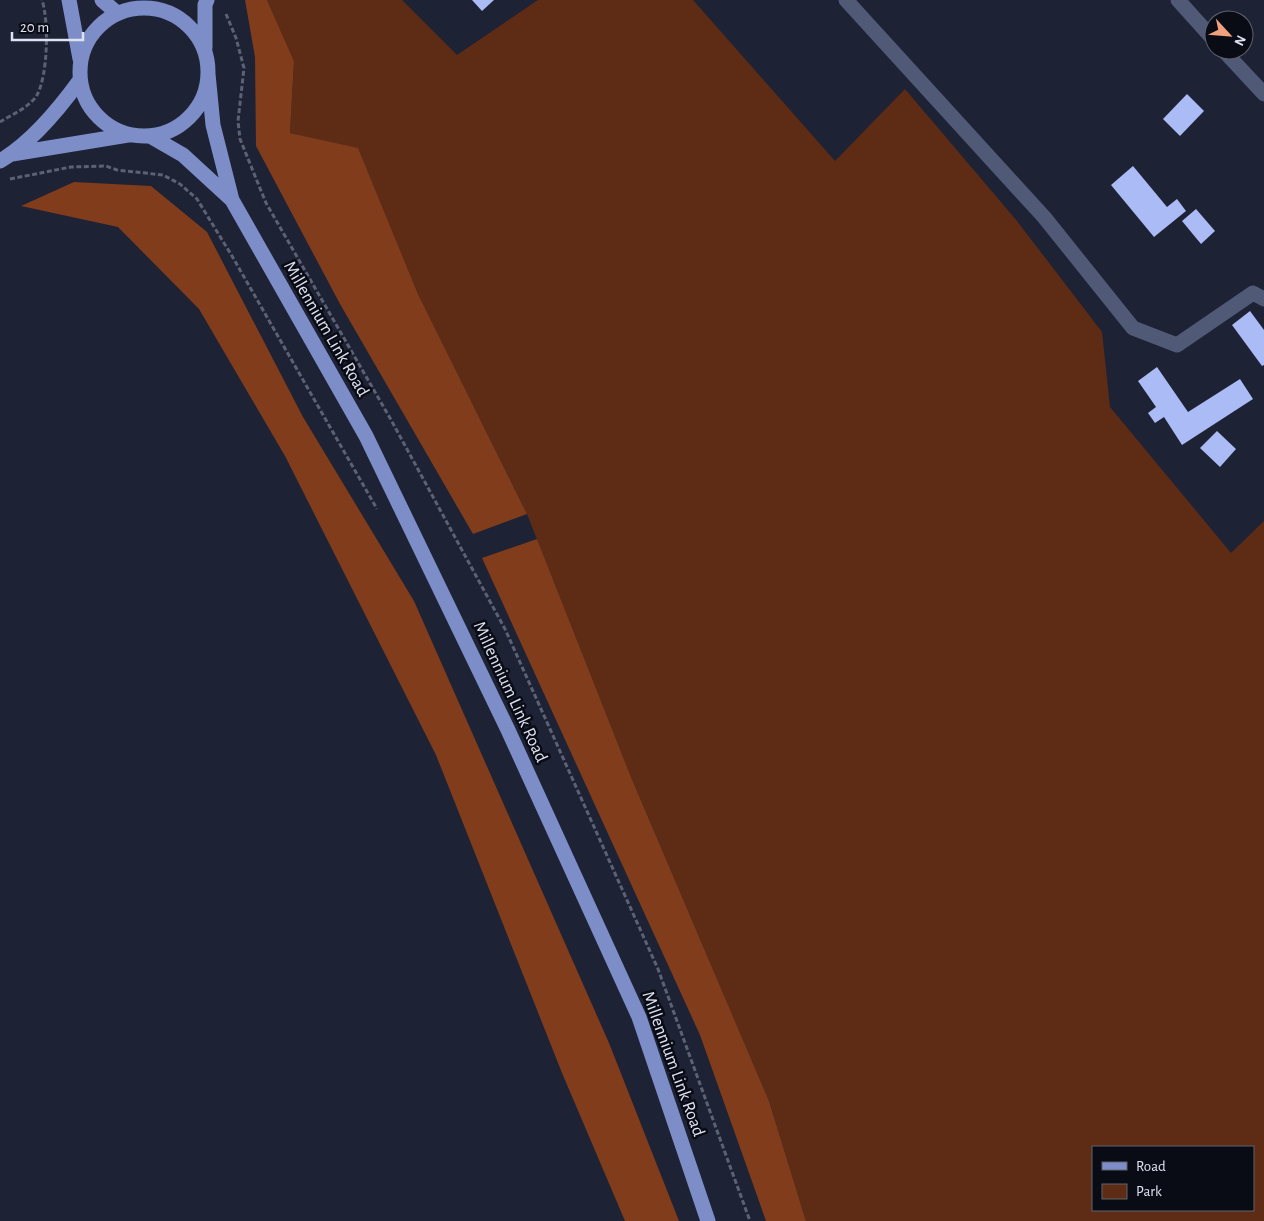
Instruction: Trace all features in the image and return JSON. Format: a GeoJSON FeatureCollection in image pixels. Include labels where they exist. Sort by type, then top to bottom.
{"type":"FeatureCollection","features":[{"type":"Feature","properties":{"kind":"main road"},"geometry":{"type":"LineString","coordinates":[[69,0],[80,60],[80,80],[85,99],[96,115],[111,127],[130,135]]}},
{"type":"Feature","properties":{"kind":"main road"},"geometry":{"type":"LineString","coordinates":[[102,0],[117,13]]}},
{"type":"Feature","properties":{"kind":"main road"},"geometry":{"type":"LineString","coordinates":[[6,158],[130,135],[150,136],[168,131],[185,121],[198,106],[205,91],[208,74],[204,38],[205,6],[207,0]]}},
{"type":"Feature","properties":{"kind":"main road"},"geometry":{"type":"LineString","coordinates":[[80,60],[88,40],[100,24],[117,13],[140,4],[171,13],[187,24],[199,39],[206,57]]}},
{"type":"Feature","properties":{"kind":"main road","name":"Millennium Link Road"},"geometry":{"type":"LineString","coordinates":[[208,74],[213,125],[232,200],[366,436],[508,730],[638,1017],[708,1221]]}},
{"type":"Feature","properties":{"kind":"main road"},"geometry":{"type":"LineString","coordinates":[[6,158],[60,108],[80,80]]}},
{"type":"Feature","properties":{"kind":"main road","name":"Millennium Link Road"},"geometry":{"type":"LineString","coordinates":[[150,136],[182,155],[232,200]]}},
{"type":"Feature","properties":{"kind":"street"},"geometry":{"type":"LineString","coordinates":[[846,0],[1044,218],[1134,328],[1178,345],[1253,293],[1264,299]]}},
{"type":"Feature","properties":{"kind":"street"},"geometry":{"type":"LineString","coordinates":[[1178,0],[1204,29]]}},
{"type":"Feature","properties":{"kind":"street"},"geometry":{"type":"LineString","coordinates":[[1232,60],[1264,94]]}},
{"type":"Feature","properties":{"kind":"path"},"geometry":{"type":"LineString","coordinates":[[0,122],[31,102],[37,95],[42,78],[47,29],[42,0]]}},
{"type":"Feature","properties":{"kind":"path"},"geometry":{"type":"LineString","coordinates":[[224,10],[236,38],[244,68],[238,121],[240,139],[266,203],[390,418],[504,629],[658,969],[750,1221]]}},
{"type":"Feature","properties":{"kind":"path"},"geometry":{"type":"LineString","coordinates":[[5,180],[71,167],[106,166],[117,170],[163,175],[180,184],[197,199],[232,256],[380,514]]}},
{"type":"Feature","properties":{"kind":"green space"},"geometry":{"type":"Polygon","coordinates":[[[267,0],[402,0],[457,55],[538,0],[693,0],[835,161],[905,89],[1017,221],[1102,332],[1110,407],[1231,553],[1264,521],[1264,1221],[806,1221],[769,1101],[631,777],[527,514],[418,294],[358,149],[290,133],[294,61],[267,0]]]}},
{"type":"Feature","properties":{"kind":"shaded area"},"geometry":{"type":"Polygon","coordinates":[[[245,0],[267,0],[294,61],[290,133],[358,148],[418,294],[527,514],[473,534],[340,304],[256,146],[255,57],[245,0]]]}},
{"type":"Feature","properties":{"kind":"shaded area"},"geometry":{"type":"Polygon","coordinates":[[[74,182],[151,186],[207,232],[303,417],[414,601],[609,1043],[679,1221],[625,1221],[562,1073],[436,755],[285,456],[199,309],[118,227],[21,206],[74,182]]]}},
{"type":"Feature","properties":{"kind":"shaded area"},"geometry":{"type":"Polygon","coordinates":[[[537,539],[631,777],[769,1101],[806,1221],[766,1221],[700,1035],[482,558],[537,539]]]}},
{"type":"Feature","properties":{"kind":"building"},"geometry":{"type":"Polygon","coordinates":[[[472,0],[494,0],[482,11],[472,0]]]}},
{"type":"Feature","properties":{"kind":"building"},"geometry":{"type":"Polygon","coordinates":[[[1187,94],[1204,111],[1180,136],[1163,119],[1187,94]]]}},
{"type":"Feature","properties":{"kind":"building"},"geometry":{"type":"Polygon","coordinates":[[[1133,166],[1167,207],[1177,199],[1186,211],[1154,237],[1111,185],[1133,166]]]}},
{"type":"Feature","properties":{"kind":"building"},"geometry":{"type":"Polygon","coordinates":[[[1196,209],[1215,231],[1201,244],[1182,221],[1196,209]]]}},
{"type":"Feature","properties":{"kind":"building"},"geometry":{"type":"Polygon","coordinates":[[[1250,311],[1264,330],[1264,365],[1262,366],[1232,325],[1250,311]]]}},
{"type":"Feature","properties":{"kind":"building"},"geometry":{"type":"Polygon","coordinates":[[[1157,367],[1188,412],[1240,379],[1253,399],[1182,445],[1164,417],[1155,423],[1148,413],[1156,407],[1138,381],[1157,367]]]}},
{"type":"Feature","properties":{"kind":"building"},"geometry":{"type":"Polygon","coordinates":[[[1217,431],[1236,449],[1220,467],[1200,448],[1217,431]]]}}]}
